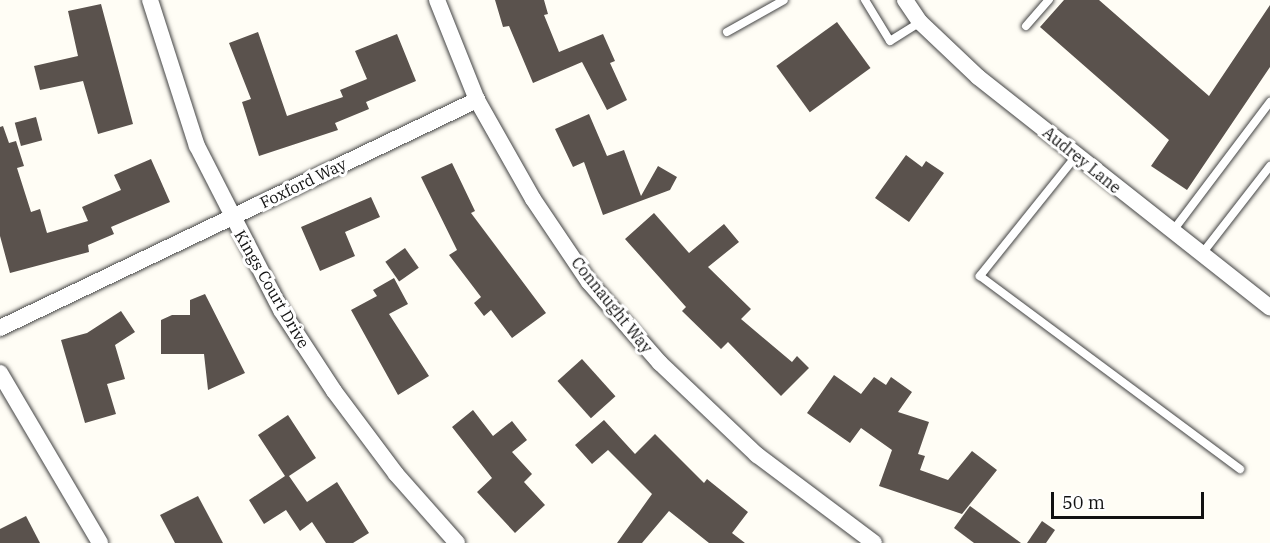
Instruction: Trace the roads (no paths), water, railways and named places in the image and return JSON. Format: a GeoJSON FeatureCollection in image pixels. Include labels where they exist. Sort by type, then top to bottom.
{"type":"FeatureCollection","features":[{"type":"Feature","properties":{"kind":"street","name":"Kings Court Drive"},"geometry":{"type":"LineString","coordinates":[[150,0],[197,146],[231,218],[281,310],[334,391],[396,474],[456,543]]}},
{"type":"Feature","properties":{"kind":"street","name":"Connaught Way"},"geometry":{"type":"LineString","coordinates":[[437,0],[477,100],[533,199],[589,282],[660,363],[758,455],[874,543]]}},
{"type":"Feature","properties":{"kind":"street","name":"Audrey Lane"},"geometry":{"type":"LineString","coordinates":[[905,0],[920,22],[978,77],[1270,308]]}},
{"type":"Feature","properties":{"kind":"street","name":"Foxford Way"},"geometry":{"type":"LineString","coordinates":[[0,328],[477,100]]}},
{"type":"Feature","properties":{"kind":"street"},"geometry":{"type":"LineString","coordinates":[[0,373],[100,543]]}},
{"type":"Feature","properties":{"kind":"lane"},"geometry":{"type":"LineString","coordinates":[[727,32],[784,0]]}},
{"type":"Feature","properties":{"kind":"lane"},"geometry":{"type":"LineString","coordinates":[[865,0],[890,41],[920,22]]}},
{"type":"Feature","properties":{"kind":"lane"},"geometry":{"type":"LineString","coordinates":[[1026,26],[1049,0]]}},
{"type":"Feature","properties":{"kind":"lane"},"geometry":{"type":"LineString","coordinates":[[1172,232],[1270,102]]}},
{"type":"Feature","properties":{"kind":"lane"},"geometry":{"type":"LineString","coordinates":[[1076,156],[980,276],[1240,469]]}},
{"type":"Feature","properties":{"kind":"lane"},"geometry":{"type":"LineString","coordinates":[[1201,255],[1270,166]]}}]}
